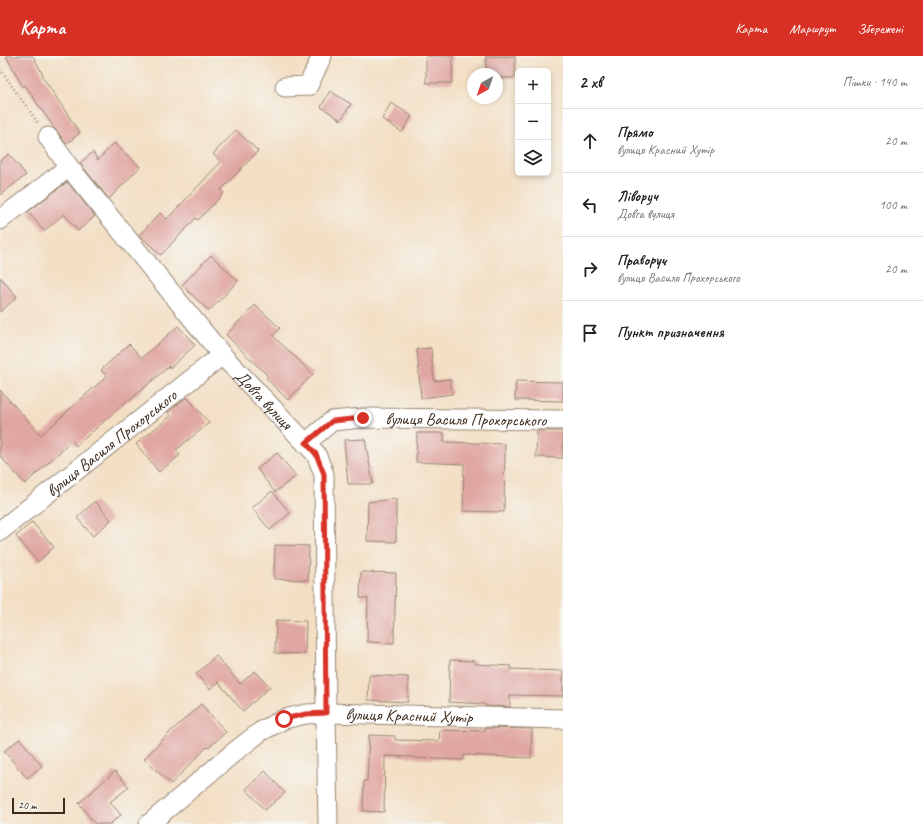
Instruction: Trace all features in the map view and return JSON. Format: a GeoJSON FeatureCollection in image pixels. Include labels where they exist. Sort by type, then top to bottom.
{"type":"FeatureCollection","features":[{"type":"Feature","properties":{"kind":"street"},"geometry":{"type":"LineString","coordinates":[[285,87],[308,86],[322,56]]}},
{"type":"Feature","properties":{"kind":"street","name":"Довга вулиця"},"geometry":{"type":"LineString","coordinates":[[48,137],[69,167],[222,355],[316,454],[324,474],[328,824]]}},
{"type":"Feature","properties":{"kind":"street"},"geometry":{"type":"LineString","coordinates":[[0,220],[69,167]]}},
{"type":"Feature","properties":{"kind":"street","name":"вулиця Василя Прохорського"},"geometry":{"type":"LineString","coordinates":[[0,531],[222,355]]}},
{"type":"Feature","properties":{"kind":"street","name":"вулиця Василя Прохорського"},"geometry":{"type":"LineString","coordinates":[[306,443],[332,421],[363,418],[563,420]]}},
{"type":"Feature","properties":{"kind":"street","name":"вулиця Красний Хутір"},"geometry":{"type":"LineString","coordinates":[[148,824],[260,732],[284,719],[306,714],[326,713],[563,719]]}},
{"type":"Feature","properties":{"kind":"path"},"geometry":{"type":"LineString","coordinates":[[0,68],[48,137]]}},
{"type":"Feature","properties":{"kind":"building"},"geometry":{"type":"Polygon","coordinates":[[[6,56],[33,56],[43,75],[42,76],[80,133],[66,144],[25,85],[23,87],[6,56]]]}},
{"type":"Feature","properties":{"kind":"building"},"geometry":{"type":"Polygon","coordinates":[[[426,56],[453,56],[452,83],[426,83],[426,56]]]}},
{"type":"Feature","properties":{"kind":"building"},"geometry":{"type":"Polygon","coordinates":[[[486,56],[515,56],[515,78],[503,78],[503,68],[486,68],[486,56]]]}},
{"type":"Feature","properties":{"kind":"building"},"geometry":{"type":"Polygon","coordinates":[[[330,91],[351,104],[341,120],[321,107],[330,91]]]}},
{"type":"Feature","properties":{"kind":"building"},"geometry":{"type":"Polygon","coordinates":[[[391,103],[412,116],[402,132],[382,119],[391,103]]]}},
{"type":"Feature","properties":{"kind":"building"},"geometry":{"type":"Polygon","coordinates":[[[236,130],[258,151],[221,190],[224,193],[198,220],[196,218],[161,255],[139,235],[160,213],[167,219],[221,162],[213,154],[236,130]]]}},
{"type":"Feature","properties":{"kind":"building"},"geometry":{"type":"Polygon","coordinates":[[[114,143],[140,167],[109,199],[80,163],[93,152],[98,160],[114,143]]]}},
{"type":"Feature","properties":{"kind":"building"},"geometry":{"type":"Polygon","coordinates":[[[9,154],[26,175],[0,195],[0,161],[9,154]]]}},
{"type":"Feature","properties":{"kind":"building"},"geometry":{"type":"Polygon","coordinates":[[[67,182],[95,216],[78,231],[64,214],[44,231],[28,212],[67,182]]]}},
{"type":"Feature","properties":{"kind":"building"},"geometry":{"type":"Polygon","coordinates":[[[211,255],[238,281],[209,311],[182,285],[211,255]]]}},
{"type":"Feature","properties":{"kind":"building"},"geometry":{"type":"Polygon","coordinates":[[[0,277],[17,297],[0,312],[0,277]]]}},
{"type":"Feature","properties":{"kind":"building"},"geometry":{"type":"Polygon","coordinates":[[[255,305],[280,328],[273,336],[313,374],[288,400],[266,378],[268,376],[226,335],[255,305]]]}},
{"type":"Feature","properties":{"kind":"building"},"geometry":{"type":"Polygon","coordinates":[[[178,326],[195,345],[170,368],[169,366],[129,401],[128,400],[76,446],[72,441],[25,484],[0,456],[0,390],[41,435],[107,376],[101,370],[129,344],[142,358],[178,326]]]}},
{"type":"Feature","properties":{"kind":"building"},"geometry":{"type":"Polygon","coordinates":[[[431,348],[434,381],[450,379],[452,394],[421,398],[417,349],[431,348]]]}},
{"type":"Feature","properties":{"kind":"building"},"geometry":{"type":"Polygon","coordinates":[[[516,381],[563,382],[563,401],[515,400],[516,381]]]}},
{"type":"Feature","properties":{"kind":"building"},"geometry":{"type":"Polygon","coordinates":[[[187,397],[209,423],[176,450],[180,455],[159,472],[136,444],[171,416],[168,412],[187,397]]]}},
{"type":"Feature","properties":{"kind":"building"},"geometry":{"type":"Polygon","coordinates":[[[537,431],[563,431],[563,458],[536,457],[537,431]]]}},
{"type":"Feature","properties":{"kind":"building"},"geometry":{"type":"Polygon","coordinates":[[[417,433],[444,433],[444,442],[505,444],[504,512],[463,511],[464,464],[416,462],[417,433]]]}},
{"type":"Feature","properties":{"kind":"building"},"geometry":{"type":"Polygon","coordinates":[[[365,439],[373,484],[348,484],[344,440],[365,439]]]}},
{"type":"Feature","properties":{"kind":"building"},"geometry":{"type":"Polygon","coordinates":[[[277,453],[296,476],[275,492],[257,469],[277,453]]]}},
{"type":"Feature","properties":{"kind":"building"},"geometry":{"type":"Polygon","coordinates":[[[272,491],[290,513],[270,530],[252,508],[272,491]]]}},
{"type":"Feature","properties":{"kind":"building"},"geometry":{"type":"Polygon","coordinates":[[[396,499],[396,542],[367,541],[368,502],[396,499]]]}},
{"type":"Feature","properties":{"kind":"building"},"geometry":{"type":"Polygon","coordinates":[[[95,501],[111,520],[93,536],[77,518],[95,501]]]}},
{"type":"Feature","properties":{"kind":"building"},"geometry":{"type":"Polygon","coordinates":[[[32,522],[54,547],[38,562],[16,536],[32,522]]]}},
{"type":"Feature","properties":{"kind":"building"},"geometry":{"type":"Polygon","coordinates":[[[275,545],[309,546],[308,580],[274,579],[275,545]]]}},
{"type":"Feature","properties":{"kind":"building"},"geometry":{"type":"Polygon","coordinates":[[[361,572],[396,573],[394,643],[367,642],[368,598],[360,598],[361,572]]]}},
{"type":"Feature","properties":{"kind":"building"},"geometry":{"type":"Polygon","coordinates":[[[276,620],[306,621],[305,654],[275,653],[276,620]]]}},
{"type":"Feature","properties":{"kind":"building"},"geometry":{"type":"Polygon","coordinates":[[[216,656],[240,684],[255,671],[270,687],[243,711],[218,682],[210,689],[196,674],[216,656]]]}},
{"type":"Feature","properties":{"kind":"building"},"geometry":{"type":"Polygon","coordinates":[[[450,660],[475,661],[475,664],[511,666],[511,669],[563,671],[563,696],[510,695],[510,707],[449,702],[450,660]]]}},
{"type":"Feature","properties":{"kind":"building"},"geometry":{"type":"Polygon","coordinates":[[[369,675],[408,677],[408,702],[368,700],[369,675]]]}},
{"type":"Feature","properties":{"kind":"building"},"geometry":{"type":"Polygon","coordinates":[[[201,704],[226,732],[208,748],[207,747],[171,784],[144,759],[167,735],[201,704]]]}},
{"type":"Feature","properties":{"kind":"building"},"geometry":{"type":"Polygon","coordinates":[[[485,728],[532,729],[531,758],[464,755],[463,760],[385,756],[384,812],[363,811],[364,781],[367,781],[369,735],[395,736],[395,740],[439,741],[440,730],[485,731],[485,728]]]}},
{"type":"Feature","properties":{"kind":"building"},"geometry":{"type":"Polygon","coordinates":[[[20,739],[42,766],[27,778],[4,751],[20,739]]]}},
{"type":"Feature","properties":{"kind":"building"},"geometry":{"type":"Polygon","coordinates":[[[115,771],[129,787],[110,802],[121,815],[110,824],[95,824],[79,803],[115,771]]]}},
{"type":"Feature","properties":{"kind":"building"},"geometry":{"type":"Polygon","coordinates":[[[265,771],[285,793],[265,810],[246,789],[265,771]]]}},
{"type":"Feature","properties":{"kind":"route"},"geometry":{"type":"LineString","coordinates":[[284,719],[306,714],[326,713],[324,474],[316,454],[306,443],[332,421],[363,418]]}}]}
